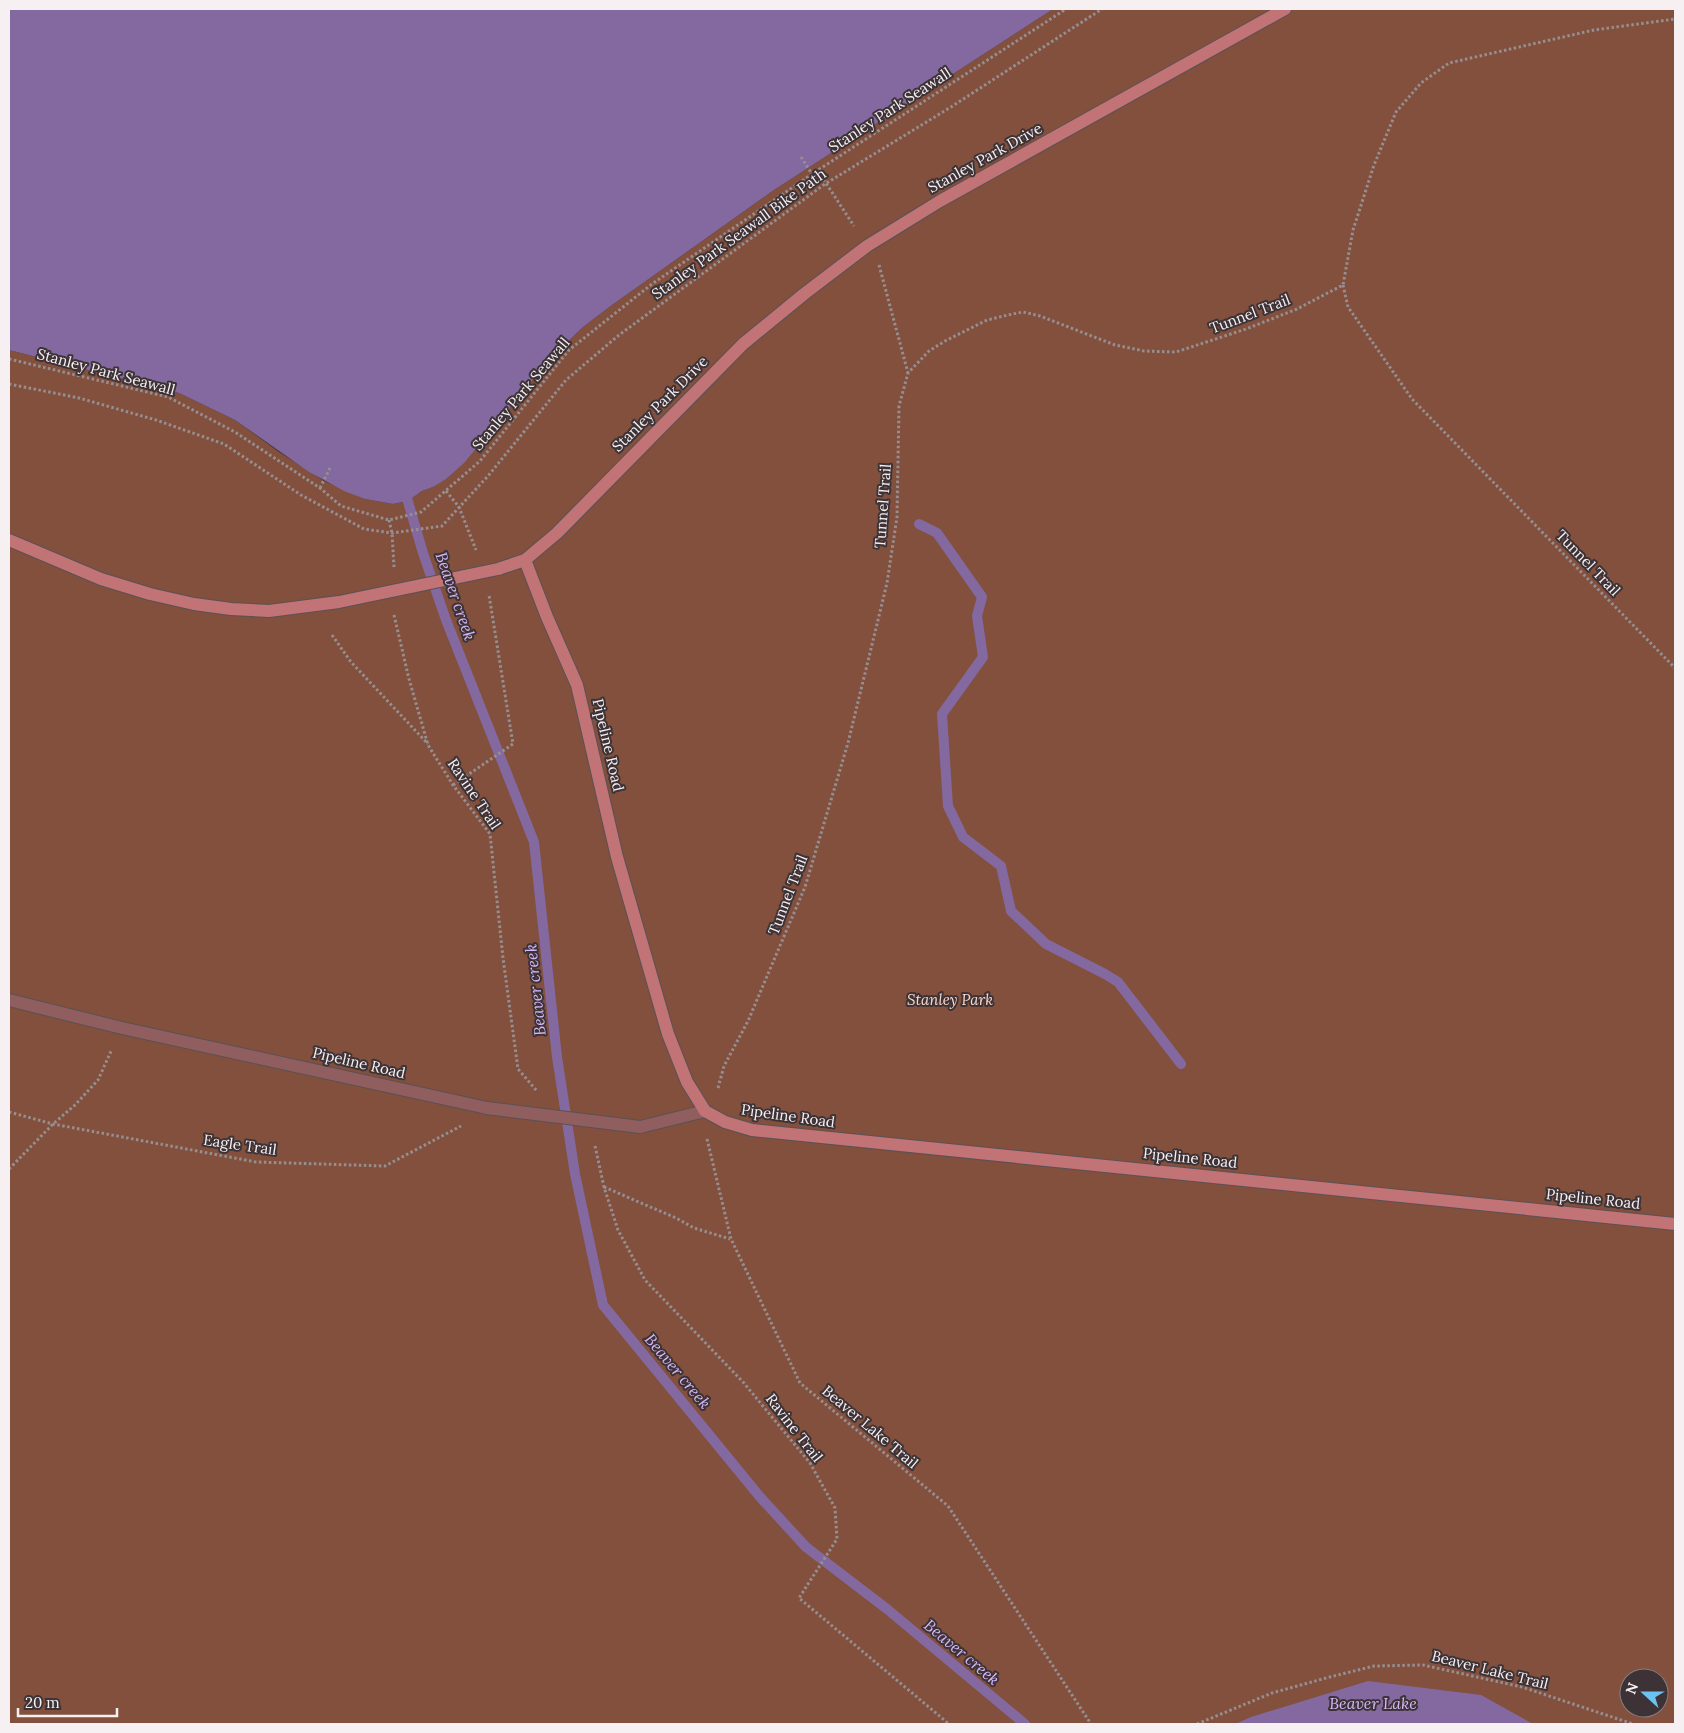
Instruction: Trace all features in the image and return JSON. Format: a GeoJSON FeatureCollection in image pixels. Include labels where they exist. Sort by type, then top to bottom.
{"type":"FeatureCollection","features":[{"type":"Feature","properties":{"kind":"street","name":"Stanley Park Drive"},"geometry":{"type":"LineString","coordinates":[[9,540],[101,579],[150,594],[194,604],[231,609],[269,611],[339,602],[498,569],[525,560],[557,533],[743,344],[867,246],[940,201],[1285,9]]}},
{"type":"Feature","properties":{"kind":"street","name":"Pipeline Road"},"geometry":{"type":"LineString","coordinates":[[525,560],[547,617],[577,685],[617,857],[668,1034],[687,1082],[705,1112],[725,1122],[752,1130],[1675,1224]]}},
{"type":"Feature","properties":{"kind":"street","name":"Pipeline Road"},"geometry":{"type":"LineString","coordinates":[[9,1000],[122,1028],[487,1108],[640,1127],[705,1112]]}},
{"type":"Feature","properties":{"kind":"path","name":"Stanley Park Seawall"},"geometry":{"type":"LineString","coordinates":[[9,359],[168,397],[235,432],[320,488],[341,506],[391,519],[422,512],[480,462],[569,350],[652,284],[818,170],[1066,9]]}},
{"type":"Feature","properties":{"kind":"path","name":"Stanley Park Seawall Bike Path"},"geometry":{"type":"LineString","coordinates":[[392,533],[442,526],[488,476],[566,380],[619,335],[825,184],[950,107],[1102,9]]}},
{"type":"Feature","properties":{"kind":"path","name":"Tunnel Trail"},"geometry":{"type":"LineString","coordinates":[[1675,19],[1594,30],[1449,63],[1421,83],[1396,112],[1374,165],[1353,230],[1343,285],[1348,307],[1412,399],[1675,668]]}},
{"type":"Feature","properties":{"kind":"path"},"geometry":{"type":"LineString","coordinates":[[801,157],[812,174]]}},
{"type":"Feature","properties":{"kind":"path"},"geometry":{"type":"LineString","coordinates":[[818,170],[825,184],[857,230]]}},
{"type":"Feature","properties":{"kind":"path"},"geometry":{"type":"LineString","coordinates":[[878,260],[908,373]]}},
{"type":"Feature","properties":{"kind":"path","name":"Tunnel Trail"},"geometry":{"type":"LineString","coordinates":[[705,1112],[716,1095],[724,1066],[748,1021],[804,887],[848,743],[887,583],[897,517],[899,406],[908,373],[929,351],[945,341],[987,320],[1008,315],[1023,312],[1040,316],[1116,345],[1144,351],[1176,352],[1246,329],[1297,309],[1343,285]]}},
{"type":"Feature","properties":{"kind":"path"},"geometry":{"type":"LineString","coordinates":[[9,384],[79,398],[156,420],[224,444],[301,495],[364,529],[392,533]]}},
{"type":"Feature","properties":{"kind":"path"},"geometry":{"type":"LineString","coordinates":[[320,488],[330,468]]}},
{"type":"Feature","properties":{"kind":"path"},"geometry":{"type":"LineString","coordinates":[[446,491],[459,507],[477,555]]}},
{"type":"Feature","properties":{"kind":"path"},"geometry":{"type":"LineString","coordinates":[[391,519],[394,576]]}},
{"type":"Feature","properties":{"kind":"path"},"geometry":{"type":"LineString","coordinates":[[453,784],[513,744],[488,591]]}},
{"type":"Feature","properties":{"kind":"path","name":"Ravine Trail"},"geometry":{"type":"LineString","coordinates":[[394,606],[394,615],[405,661],[428,745],[453,784],[490,834],[503,958],[518,1069],[543,1097]]}},
{"type":"Feature","properties":{"kind":"path"},"geometry":{"type":"LineString","coordinates":[[332,635],[351,662],[428,745]]}},
{"type":"Feature","properties":{"kind":"path"},"geometry":{"type":"LineString","coordinates":[[9,1169],[98,1080],[122,1028]]}},
{"type":"Feature","properties":{"kind":"path","name":"Eagle Trail"},"geometry":{"type":"LineString","coordinates":[[9,1112],[53,1124],[256,1162],[386,1166],[463,1125]]}},
{"type":"Feature","properties":{"kind":"path","name":"Beaver Lake Trail"},"geometry":{"type":"LineString","coordinates":[[705,1112],[707,1143],[730,1239],[800,1383],[948,1506],[1091,1724]]}},
{"type":"Feature","properties":{"kind":"path","name":"Ravine Trail"},"geometry":{"type":"LineString","coordinates":[[594,1142],[604,1187],[618,1230],[645,1280],[743,1382],[810,1463],[835,1508],[837,1539],[799,1598],[949,1724]]}},
{"type":"Feature","properties":{"kind":"path"},"geometry":{"type":"LineString","coordinates":[[604,1187],[676,1218],[694,1228],[730,1239]]}},
{"type":"Feature","properties":{"kind":"path","name":"Beaver Lake Trail"},"geometry":{"type":"LineString","coordinates":[[1197,1724],[1272,1693],[1326,1678],[1374,1666],[1423,1665],[1522,1687],[1633,1724]]}},
{"type":"Feature","properties":{"kind":"green space","name":"Stanley Park"},"geometry":{"type":"Polygon","coordinates":[[[1053,9],[1675,9],[1675,1724],[9,1724],[9,350],[179,393],[235,420],[279,452],[324,481],[365,499],[393,504],[408,501],[422,491],[433,487],[556,353],[583,327],[774,190],[1053,9]]]}},
{"type":"Feature","properties":{"kind":"water"},"geometry":{"type":"Polygon","coordinates":[[[9,9],[1053,9],[774,190],[612,305],[583,327],[556,353],[464,463],[446,479],[433,487],[422,491],[408,501],[393,504],[365,499],[344,491],[309,472],[235,420],[179,393],[9,350],[9,9]]]}},
{"type":"Feature","properties":{"kind":"water","name":"Beaver Lake"},"geometry":{"type":"Polygon","coordinates":[[[1368,1681],[1481,1695],[1533,1724],[1235,1724],[1251,1717],[1368,1681]]]}},
{"type":"Feature","properties":{"kind":"waterway","name":"Beaver creek"},"geometry":{"type":"LineString","coordinates":[[404,488],[423,553],[446,620],[534,842],[557,1057],[575,1174],[603,1305],[760,1497],[806,1547],[887,1609],[1025,1724]]}},
{"type":"Feature","properties":{"kind":"waterway"},"geometry":{"type":"LineString","coordinates":[[919,524],[937,533],[982,597],[977,616],[983,657],[942,714],[948,806],[963,837],[1001,866],[1011,911],[1046,944],[1118,982],[1181,1064]]}}]}
